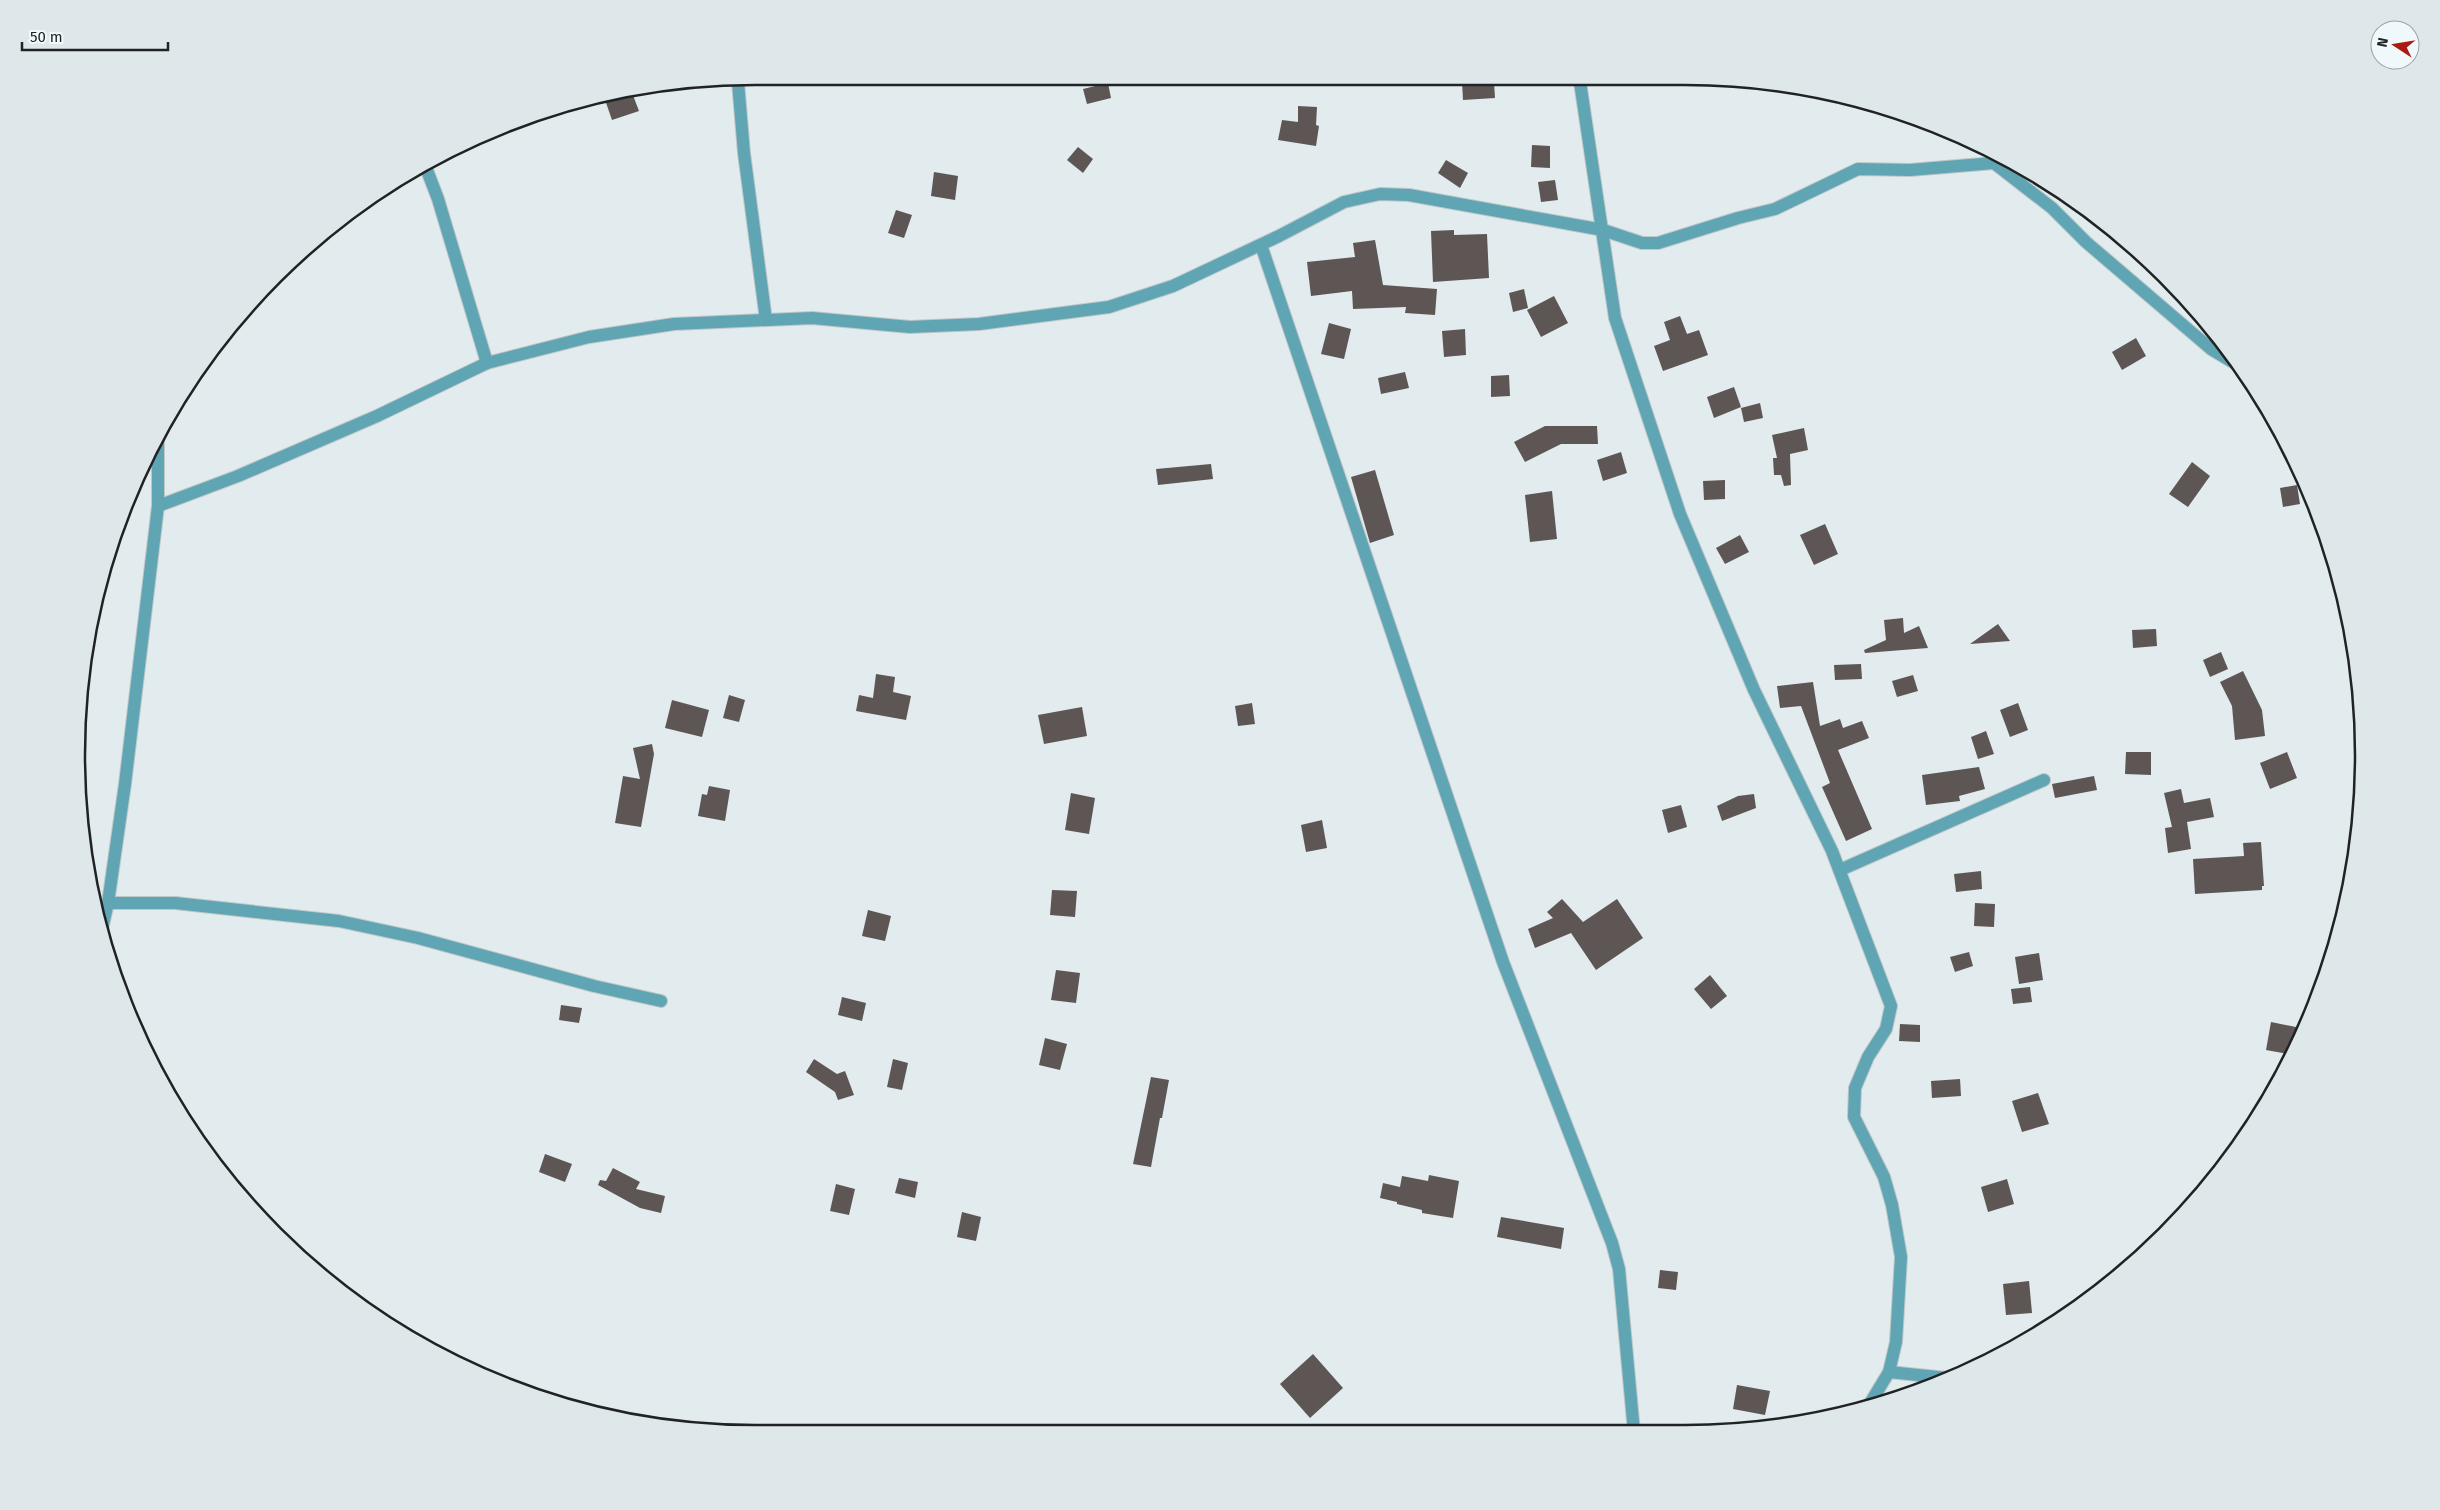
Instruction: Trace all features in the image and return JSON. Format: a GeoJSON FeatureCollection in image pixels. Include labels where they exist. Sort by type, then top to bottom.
{"type":"FeatureCollection","features":[{"type":"Feature","properties":{"kind":"street"},"geometry":{"type":"LineString","coordinates":[[738,85],[744,153],[766,320]]}},
{"type":"Feature","properties":{"kind":"street"},"geometry":{"type":"LineString","coordinates":[[1580,85],[1615,318],[1680,514],[1754,690],[1840,870],[1891,1006],[1886,1029],[1868,1057],[1855,1088],[1854,1117],[1884,1177],[1892,1205],[1901,1257],[1896,1342],[1889,1372],[1873,1397]]}},
{"type":"Feature","properties":{"kind":"street"},"geometry":{"type":"LineString","coordinates":[[158,506],[238,476],[360,424],[487,363],[589,337],[655,327],[812,318],[910,327],[978,324],[1068,314],[1109,307],[1173,286],[1260,245],[1344,202],[1380,194],[1409,195],[1603,230],[1642,244],[1658,243],[1738,218],[1775,209],[1858,169],[1910,170],[1994,161]]}},
{"type":"Feature","properties":{"kind":"street"},"geometry":{"type":"LineString","coordinates":[[2000,164],[2052,208],[2086,242],[2203,343],[2223,356]]}},
{"type":"Feature","properties":{"kind":"street"},"geometry":{"type":"LineString","coordinates":[[427,171],[438,199],[487,363]]}},
{"type":"Feature","properties":{"kind":"street"},"geometry":{"type":"LineString","coordinates":[[1260,245],[1503,962],[1612,1243],[1619,1269],[1633,1425]]}},
{"type":"Feature","properties":{"kind":"street"},"geometry":{"type":"LineString","coordinates":[[105,916],[158,506],[158,452]]}},
{"type":"Feature","properties":{"kind":"street"},"geometry":{"type":"LineString","coordinates":[[1840,870],[2044,780]]}},
{"type":"Feature","properties":{"kind":"street"},"geometry":{"type":"LineString","coordinates":[[108,903],[175,903],[339,921],[418,938],[594,986],[661,1001]]}},
{"type":"Feature","properties":{"kind":"street"},"geometry":{"type":"LineString","coordinates":[[1889,1372],[1934,1377]]}},
{"type":"Feature","properties":{"kind":"building"},"geometry":{"type":"Polygon","coordinates":[[[1108,85],[1111,98],[1087,104],[1083,89],[1108,85]]]}},
{"type":"Feature","properties":{"kind":"building"},"geometry":{"type":"Polygon","coordinates":[[[1462,85],[1494,85],[1495,98],[1463,100],[1462,85]]]}},
{"type":"Feature","properties":{"kind":"building"},"geometry":{"type":"Polygon","coordinates":[[[633,96],[639,111],[612,120],[606,102],[633,96]]]}},
{"type":"Feature","properties":{"kind":"building"},"geometry":{"type":"Polygon","coordinates":[[[1298,106],[1317,107],[1316,125],[1319,126],[1316,146],[1278,140],[1282,120],[1298,122],[1298,106]]]}},
{"type":"Feature","properties":{"kind":"building"},"geometry":{"type":"Polygon","coordinates":[[[1532,145],[1550,146],[1550,168],[1531,167],[1532,145]]]}},
{"type":"Feature","properties":{"kind":"building"},"geometry":{"type":"Polygon","coordinates":[[[1078,147],[1093,159],[1083,173],[1067,160],[1078,147]]]}},
{"type":"Feature","properties":{"kind":"building"},"geometry":{"type":"Polygon","coordinates":[[[1446,160],[1468,173],[1460,188],[1438,173],[1446,160]]]}},
{"type":"Feature","properties":{"kind":"building"},"geometry":{"type":"Polygon","coordinates":[[[934,172],[958,176],[955,200],[931,196],[934,172]]]}},
{"type":"Feature","properties":{"kind":"building"},"geometry":{"type":"Polygon","coordinates":[[[1555,180],[1558,200],[1541,202],[1538,182],[1555,180]]]}},
{"type":"Feature","properties":{"kind":"building"},"geometry":{"type":"Polygon","coordinates":[[[896,210],[912,215],[904,238],[888,233],[896,210]]]}},
{"type":"Feature","properties":{"kind":"building"},"geometry":{"type":"Polygon","coordinates":[[[1454,230],[1454,235],[1487,234],[1489,278],[1433,282],[1431,231],[1454,230]]]}},
{"type":"Feature","properties":{"kind":"building"},"geometry":{"type":"Polygon","coordinates":[[[1375,240],[1383,285],[1437,289],[1435,315],[1405,313],[1406,307],[1353,309],[1352,291],[1311,296],[1307,262],[1355,257],[1353,243],[1375,240]]]}},
{"type":"Feature","properties":{"kind":"building"},"geometry":{"type":"Polygon","coordinates":[[[1524,289],[1528,308],[1513,312],[1509,293],[1524,289]]]}},
{"type":"Feature","properties":{"kind":"building"},"geometry":{"type":"Polygon","coordinates":[[[1554,296],[1568,323],[1541,337],[1527,310],[1554,296]]]}},
{"type":"Feature","properties":{"kind":"building"},"geometry":{"type":"Polygon","coordinates":[[[1680,316],[1687,334],[1699,330],[1708,355],[1663,371],[1654,346],[1670,340],[1664,322],[1680,316]]]}},
{"type":"Feature","properties":{"kind":"building"},"geometry":{"type":"Polygon","coordinates":[[[1329,323],[1351,329],[1344,359],[1321,354],[1329,323]]]}},
{"type":"Feature","properties":{"kind":"building"},"geometry":{"type":"Polygon","coordinates":[[[1465,329],[1466,355],[1444,357],[1442,331],[1465,329]]]}},
{"type":"Feature","properties":{"kind":"building"},"geometry":{"type":"Polygon","coordinates":[[[2136,338],[2146,356],[2122,370],[2112,352],[2136,338]]]}},
{"type":"Feature","properties":{"kind":"building"},"geometry":{"type":"Polygon","coordinates":[[[1405,372],[1409,388],[1381,394],[1378,378],[1405,372]]]}},
{"type":"Feature","properties":{"kind":"building"},"geometry":{"type":"Polygon","coordinates":[[[1509,375],[1510,396],[1491,397],[1491,376],[1509,375]]]}},
{"type":"Feature","properties":{"kind":"building"},"geometry":{"type":"Polygon","coordinates":[[[1734,387],[1741,407],[1714,418],[1707,397],[1734,387]]]}},
{"type":"Feature","properties":{"kind":"building"},"geometry":{"type":"Polygon","coordinates":[[[1760,403],[1763,418],[1744,422],[1741,408],[1760,403]]]}},
{"type":"Feature","properties":{"kind":"building"},"geometry":{"type":"Polygon","coordinates":[[[1545,426],[1597,426],[1598,444],[1561,444],[1525,462],[1514,442],[1545,426]]]}},
{"type":"Feature","properties":{"kind":"building"},"geometry":{"type":"Polygon","coordinates":[[[1804,428],[1808,450],[1790,454],[1791,485],[1784,486],[1781,475],[1774,475],[1773,458],[1777,458],[1772,435],[1804,428]]]}},
{"type":"Feature","properties":{"kind":"building"},"geometry":{"type":"Polygon","coordinates":[[[1621,452],[1627,473],[1603,481],[1597,460],[1621,452]]]}},
{"type":"Feature","properties":{"kind":"building"},"geometry":{"type":"Polygon","coordinates":[[[2192,462],[2210,476],[2188,507],[2169,494],[2192,462]]]}},
{"type":"Feature","properties":{"kind":"building"},"geometry":{"type":"Polygon","coordinates":[[[1211,464],[1213,479],[1158,485],[1156,469],[1211,464]]]}},
{"type":"Feature","properties":{"kind":"building"},"geometry":{"type":"Polygon","coordinates":[[[1375,470],[1394,535],[1370,543],[1351,477],[1375,470]]]}},
{"type":"Feature","properties":{"kind":"building"},"geometry":{"type":"Polygon","coordinates":[[[1725,480],[1725,499],[1704,500],[1703,481],[1725,480]]]}},
{"type":"Feature","properties":{"kind":"building"},"geometry":{"type":"Polygon","coordinates":[[[2297,485],[2300,504],[2283,507],[2280,488],[2297,485]]]}},
{"type":"Feature","properties":{"kind":"building"},"geometry":{"type":"Polygon","coordinates":[[[1552,491],[1557,539],[1530,542],[1525,495],[1552,491]]]}},
{"type":"Feature","properties":{"kind":"building"},"geometry":{"type":"Polygon","coordinates":[[[1825,524],[1838,554],[1814,565],[1800,535],[1825,524]]]}},
{"type":"Feature","properties":{"kind":"building"},"geometry":{"type":"Polygon","coordinates":[[[1740,535],[1749,552],[1725,564],[1716,548],[1740,535]]]}},
{"type":"Feature","properties":{"kind":"building"},"geometry":{"type":"Polygon","coordinates":[[[1903,618],[1904,633],[1919,626],[1928,648],[1865,653],[1864,650],[1886,640],[1884,620],[1903,618]]]}},
{"type":"Feature","properties":{"kind":"building"},"geometry":{"type":"Polygon","coordinates":[[[1998,624],[2010,641],[1970,644],[1998,624]]]}},
{"type":"Feature","properties":{"kind":"building"},"geometry":{"type":"Polygon","coordinates":[[[2156,629],[2157,646],[2133,648],[2132,630],[2156,629]]]}},
{"type":"Feature","properties":{"kind":"building"},"geometry":{"type":"Polygon","coordinates":[[[2221,652],[2228,669],[2210,677],[2203,660],[2221,652]]]}},
{"type":"Feature","properties":{"kind":"building"},"geometry":{"type":"Polygon","coordinates":[[[1861,664],[1862,679],[1835,680],[1834,665],[1861,664]]]}},
{"type":"Feature","properties":{"kind":"building"},"geometry":{"type":"Polygon","coordinates":[[[2243,671],[2262,710],[2265,736],[2235,740],[2232,706],[2220,682],[2243,671]]]}},
{"type":"Feature","properties":{"kind":"building"},"geometry":{"type":"Polygon","coordinates":[[[876,674],[895,677],[893,692],[911,696],[906,720],[856,711],[859,695],[873,698],[876,674]]]}},
{"type":"Feature","properties":{"kind":"building"},"geometry":{"type":"Polygon","coordinates":[[[1913,675],[1918,691],[1897,697],[1892,681],[1913,675]]]}},
{"type":"Feature","properties":{"kind":"building"},"geometry":{"type":"Polygon","coordinates":[[[1813,682],[1820,726],[1840,719],[1843,728],[1862,721],[1869,738],[1838,750],[1872,829],[1846,841],[1822,787],[1830,783],[1801,706],[1780,708],[1777,686],[1813,682]]]}},
{"type":"Feature","properties":{"kind":"building"},"geometry":{"type":"Polygon","coordinates":[[[729,695],[745,700],[739,722],[723,718],[729,695]]]}},
{"type":"Feature","properties":{"kind":"building"},"geometry":{"type":"Polygon","coordinates":[[[672,700],[709,710],[702,737],[665,728],[672,700]]]}},
{"type":"Feature","properties":{"kind":"building"},"geometry":{"type":"Polygon","coordinates":[[[1252,703],[1255,724],[1238,726],[1235,706],[1252,703]]]}},
{"type":"Feature","properties":{"kind":"building"},"geometry":{"type":"Polygon","coordinates":[[[2018,703],[2028,730],[2010,737],[2000,710],[2018,703]]]}},
{"type":"Feature","properties":{"kind":"building"},"geometry":{"type":"Polygon","coordinates":[[[1082,707],[1087,736],[1044,744],[1038,715],[1082,707]]]}},
{"type":"Feature","properties":{"kind":"building"},"geometry":{"type":"Polygon","coordinates":[[[1986,731],[1994,754],[1978,759],[1971,737],[1986,731]]]}},
{"type":"Feature","properties":{"kind":"building"},"geometry":{"type":"Polygon","coordinates":[[[652,744],[654,754],[641,827],[615,823],[623,776],[640,779],[633,748],[652,744]]]}},
{"type":"Feature","properties":{"kind":"building"},"geometry":{"type":"Polygon","coordinates":[[[2126,752],[2151,752],[2151,775],[2125,774],[2126,752]]]}},
{"type":"Feature","properties":{"kind":"building"},"geometry":{"type":"Polygon","coordinates":[[[2287,752],[2297,778],[2270,789],[2260,763],[2287,752]]]}},
{"type":"Feature","properties":{"kind":"building"},"geometry":{"type":"Polygon","coordinates":[[[1979,767],[1985,789],[1959,796],[1960,801],[1926,805],[1922,775],[1979,767]]]}},
{"type":"Feature","properties":{"kind":"building"},"geometry":{"type":"Polygon","coordinates":[[[2094,776],[2097,790],[2055,798],[2052,784],[2094,776]]]}},
{"type":"Feature","properties":{"kind":"building"},"geometry":{"type":"Polygon","coordinates":[[[709,786],[730,790],[725,821],[698,816],[702,794],[707,795],[709,786]]]}},
{"type":"Feature","properties":{"kind":"building"},"geometry":{"type":"Polygon","coordinates":[[[2181,789],[2184,803],[2210,798],[2214,817],[2187,822],[2191,849],[2168,853],[2165,828],[2172,827],[2164,793],[2181,789]]]}},
{"type":"Feature","properties":{"kind":"building"},"geometry":{"type":"Polygon","coordinates":[[[1071,793],[1095,798],[1089,834],[1065,830],[1071,793]]]}},
{"type":"Feature","properties":{"kind":"building"},"geometry":{"type":"Polygon","coordinates":[[[1754,794],[1756,808],[1722,821],[1717,806],[1738,796],[1754,794]]]}},
{"type":"Feature","properties":{"kind":"building"},"geometry":{"type":"Polygon","coordinates":[[[1681,805],[1687,827],[1668,833],[1662,810],[1681,805]]]}},
{"type":"Feature","properties":{"kind":"building"},"geometry":{"type":"Polygon","coordinates":[[[1322,820],[1327,848],[1306,852],[1301,825],[1322,820]]]}},
{"type":"Feature","properties":{"kind":"building"},"geometry":{"type":"Polygon","coordinates":[[[2261,842],[2264,886],[2262,886],[2262,890],[2195,894],[2193,859],[2244,856],[2243,843],[2261,842]]]}},
{"type":"Feature","properties":{"kind":"building"},"geometry":{"type":"Polygon","coordinates":[[[1981,871],[1982,889],[1956,892],[1954,874],[1981,871]]]}},
{"type":"Feature","properties":{"kind":"building"},"geometry":{"type":"Polygon","coordinates":[[[1052,890],[1077,891],[1075,917],[1050,915],[1052,890]]]}},
{"type":"Feature","properties":{"kind":"building"},"geometry":{"type":"Polygon","coordinates":[[[1562,899],[1583,922],[1617,899],[1643,938],[1596,970],[1571,933],[1535,948],[1528,929],[1553,918],[1547,912],[1562,899]]]}},
{"type":"Feature","properties":{"kind":"building"},"geometry":{"type":"Polygon","coordinates":[[[1975,903],[1995,904],[1994,927],[1974,926],[1975,903]]]}},
{"type":"Feature","properties":{"kind":"building"},"geometry":{"type":"Polygon","coordinates":[[[868,910],[891,916],[885,941],[862,936],[868,910]]]}},
{"type":"Feature","properties":{"kind":"building"},"geometry":{"type":"Polygon","coordinates":[[[1969,952],[1973,966],[1955,972],[1950,957],[1969,952]]]}},
{"type":"Feature","properties":{"kind":"building"},"geometry":{"type":"Polygon","coordinates":[[[2039,953],[2043,980],[2019,984],[2015,957],[2039,953]]]}},
{"type":"Feature","properties":{"kind":"building"},"geometry":{"type":"Polygon","coordinates":[[[1056,970],[1080,973],[1076,1003],[1051,1000],[1056,970]]]}},
{"type":"Feature","properties":{"kind":"building"},"geometry":{"type":"Polygon","coordinates":[[[1710,975],[1727,996],[1711,1009],[1694,989],[1710,975]]]}},
{"type":"Feature","properties":{"kind":"building"},"geometry":{"type":"Polygon","coordinates":[[[2030,987],[2032,1002],[2013,1004],[2011,989],[2030,987]]]}},
{"type":"Feature","properties":{"kind":"building"},"geometry":{"type":"Polygon","coordinates":[[[842,997],[866,1003],[862,1021],[838,1015],[842,997]]]}},
{"type":"Feature","properties":{"kind":"building"},"geometry":{"type":"Polygon","coordinates":[[[561,1005],[582,1008],[579,1023],[559,1020],[561,1005]]]}},
{"type":"Feature","properties":{"kind":"building"},"geometry":{"type":"Polygon","coordinates":[[[2271,1022],[2297,1027],[2285,1053],[2266,1050],[2271,1022]]]}},
{"type":"Feature","properties":{"kind":"building"},"geometry":{"type":"Polygon","coordinates":[[[1900,1024],[1920,1025],[1920,1042],[1899,1041],[1900,1024]]]}},
{"type":"Feature","properties":{"kind":"building"},"geometry":{"type":"Polygon","coordinates":[[[1045,1038],[1067,1044],[1060,1070],[1039,1065],[1045,1038]]]}},
{"type":"Feature","properties":{"kind":"building"},"geometry":{"type":"Polygon","coordinates":[[[814,1059],[837,1074],[845,1071],[854,1095],[838,1100],[835,1092],[806,1072],[814,1059]]]}},
{"type":"Feature","properties":{"kind":"building"},"geometry":{"type":"Polygon","coordinates":[[[893,1059],[908,1063],[902,1090],[887,1087],[893,1059]]]}},
{"type":"Feature","properties":{"kind":"building"},"geometry":{"type":"Polygon","coordinates":[[[1151,1077],[1169,1080],[1151,1167],[1133,1164],[1151,1077]]]}},
{"type":"Feature","properties":{"kind":"building"},"geometry":{"type":"Polygon","coordinates":[[[1960,1079],[1961,1096],[1932,1098],[1931,1081],[1960,1079]]]}},
{"type":"Feature","properties":{"kind":"building"},"geometry":{"type":"Polygon","coordinates":[[[2038,1093],[2049,1124],[2022,1132],[2012,1101],[2038,1093]]]}},
{"type":"Feature","properties":{"kind":"building"},"geometry":{"type":"Polygon","coordinates":[[[545,1154],[572,1164],[565,1182],[539,1172],[545,1154]]]}},
{"type":"Feature","properties":{"kind":"building"},"geometry":{"type":"Polygon","coordinates":[[[613,1168],[640,1182],[636,1189],[665,1196],[661,1213],[640,1208],[598,1185],[600,1180],[606,1181],[613,1168]]]}},
{"type":"Feature","properties":{"kind":"building"},"geometry":{"type":"Polygon","coordinates":[[[1429,1175],[1459,1181],[1453,1218],[1422,1213],[1422,1210],[1380,1198],[1383,1183],[1400,1187],[1402,1176],[1428,1181],[1429,1175]]]}},
{"type":"Feature","properties":{"kind":"building"},"geometry":{"type":"Polygon","coordinates":[[[899,1178],[918,1182],[915,1198],[895,1193],[899,1178]]]}},
{"type":"Feature","properties":{"kind":"building"},"geometry":{"type":"Polygon","coordinates":[[[2007,1179],[2014,1204],[1988,1212],[1981,1187],[2007,1179]]]}},
{"type":"Feature","properties":{"kind":"building"},"geometry":{"type":"Polygon","coordinates":[[[836,1184],[855,1189],[849,1215],[830,1211],[836,1184]]]}},
{"type":"Feature","properties":{"kind":"building"},"geometry":{"type":"Polygon","coordinates":[[[962,1212],[981,1217],[976,1241],[957,1237],[962,1212]]]}},
{"type":"Feature","properties":{"kind":"building"},"geometry":{"type":"Polygon","coordinates":[[[1501,1217],[1564,1228],[1561,1249],[1497,1237],[1501,1217]]]}},
{"type":"Feature","properties":{"kind":"building"},"geometry":{"type":"Polygon","coordinates":[[[1660,1270],[1678,1272],[1676,1290],[1658,1288],[1660,1270]]]}},
{"type":"Feature","properties":{"kind":"building"},"geometry":{"type":"Polygon","coordinates":[[[2029,1281],[2032,1313],[2006,1315],[2003,1284],[2029,1281]]]}},
{"type":"Feature","properties":{"kind":"building"},"geometry":{"type":"Polygon","coordinates":[[[1313,1354],[1343,1388],[1310,1418],[1280,1384],[1313,1354]]]}},
{"type":"Feature","properties":{"kind":"building"},"geometry":{"type":"Polygon","coordinates":[[[1737,1385],[1770,1391],[1765,1415],[1733,1409],[1737,1385]]]}}]}
